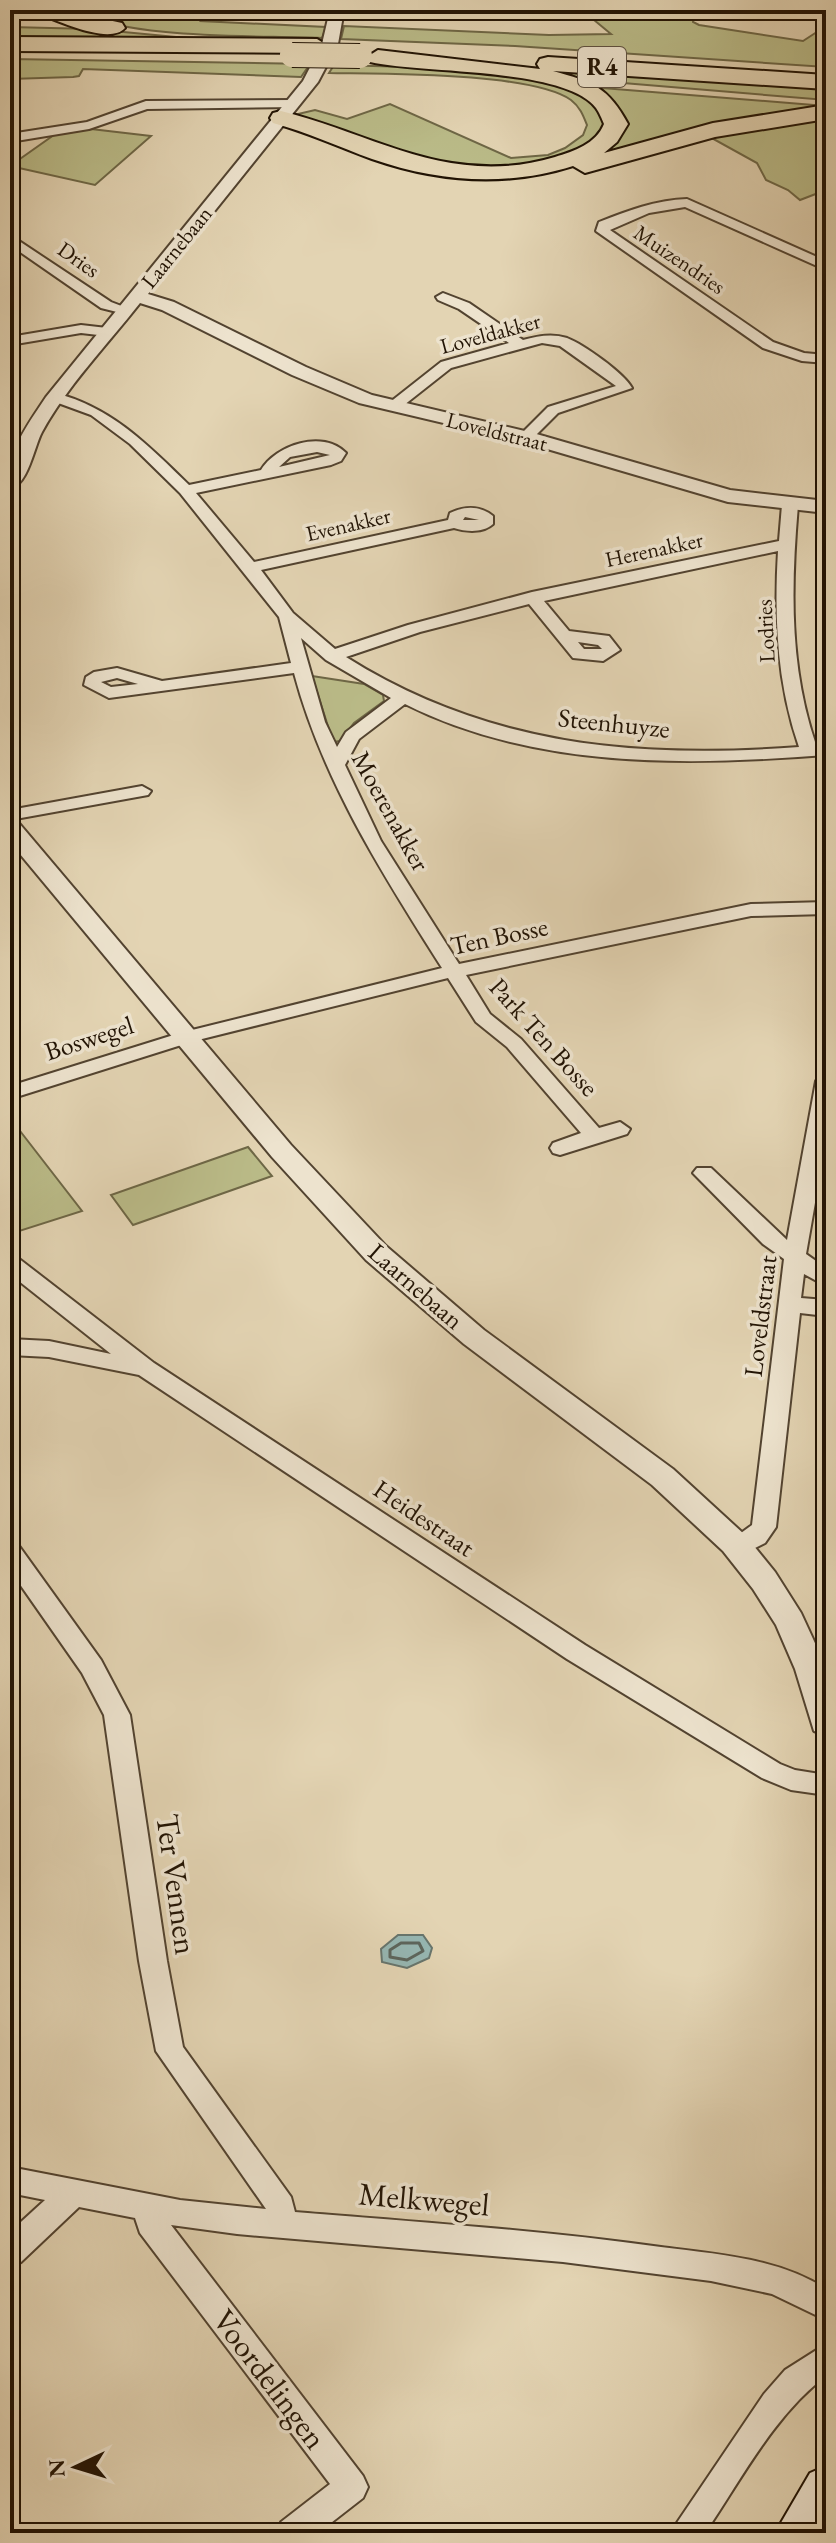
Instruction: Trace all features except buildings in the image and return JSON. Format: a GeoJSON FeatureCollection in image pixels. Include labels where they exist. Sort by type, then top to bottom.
{"type":"FeatureCollection","features":[{"type":"Feature","properties":{"kind":"highway"},"geometry":{"type":"LineString","coordinates":[[50,10],[64,17],[104,27],[317,46]]}},
{"type":"Feature","properties":{"kind":"highway","name":"R4"},"geometry":{"type":"LineString","coordinates":[[10,44],[317,46],[367,54],[826,82]]}},
{"type":"Feature","properties":{"kind":"highway","name":"R4"},"geometry":{"type":"LineString","coordinates":[[10,52],[571,56],[826,73]]}},
{"type":"Feature","properties":{"kind":"highway"},"geometry":{"type":"LineString","coordinates":[[282,117],[410,163],[462,171],[528,169],[567,162],[598,147],[608,139],[616,124],[611,108],[594,94],[554,79],[367,54]]}},
{"type":"Feature","properties":{"kind":"highway"},"geometry":{"type":"LineString","coordinates":[[282,117],[304,134],[406,170],[447,177],[500,178],[567,170],[698,133],[826,112]]}},
{"type":"Feature","properties":{"kind":"main road"},"geometry":{"type":"LineString","coordinates":[[798,2533],[826,2489]]}},
{"type":"Feature","properties":{"kind":"street","name":"Laarnebaan"},"geometry":{"type":"LineString","coordinates":[[10,483],[50,404],[282,117],[321,64],[332,36],[337,10]]}},
{"type":"Feature","properties":{"kind":"street"},"geometry":{"type":"LineString","coordinates":[[10,138],[89,125],[146,105],[282,117]]}},
{"type":"Feature","properties":{"kind":"street","name":"Muizendries"},"geometry":{"type":"LineString","coordinates":[[826,266],[687,203],[674,202],[604,225],[603,231],[768,345],[802,357],[826,359]]}},
{"type":"Feature","properties":{"kind":"street","name":"Dries"},"geometry":{"type":"LineString","coordinates":[[10,239],[106,305],[130,303]]}},
{"type":"Feature","properties":{"kind":"street"},"geometry":{"type":"LineString","coordinates":[[443,297],[464,306],[520,344]]}},
{"type":"Feature","properties":{"kind":"street","name":"Loveldstraat"},"geometry":{"type":"LineString","coordinates":[[130,303],[180,314],[340,390],[394,406],[526,437],[728,496],[826,507]]}},
{"type":"Feature","properties":{"kind":"street"},"geometry":{"type":"LineString","coordinates":[[10,341],[65,331],[107,332]]}},
{"type":"Feature","properties":{"kind":"street","name":"Loveldakker"},"geometry":{"type":"LineString","coordinates":[[394,406],[438,368],[520,344],[554,338],[621,381],[625,388],[553,410],[526,437]]}},
{"type":"Feature","properties":{"kind":"street","name":"Moerenakker"},"geometry":{"type":"LineString","coordinates":[[50,404],[96,412],[135,441],[186,490],[287,617],[316,722],[335,767],[372,841],[455,971]]}},
{"type":"Feature","properties":{"kind":"street"},"geometry":{"type":"LineString","coordinates":[[186,490],[267,474]]}},
{"type":"Feature","properties":{"kind":"street","name":"Lodries"},"geometry":{"type":"LineString","coordinates":[[790,505],[785,599],[791,697],[818,751]]}},
{"type":"Feature","properties":{"kind":"street","name":"Evenakker"},"geometry":{"type":"LineString","coordinates":[[249,568],[455,523]]}},
{"type":"Feature","properties":{"kind":"street","name":"Herenakker"},"geometry":{"type":"LineString","coordinates":[[332,656],[450,617],[669,570],[763,546],[786,545]]}},
{"type":"Feature","properties":{"kind":"street"},"geometry":{"type":"LineString","coordinates":[[532,597],[565,636]]}},
{"type":"Feature","properties":{"kind":"street","name":"Steenhuyze"},"geometry":{"type":"LineString","coordinates":[[287,617],[332,656],[403,697],[479,726],[592,749],[703,757],[818,751]]}},
{"type":"Feature","properties":{"kind":"street"},"geometry":{"type":"LineString","coordinates":[[162,686],[301,667]]}},
{"type":"Feature","properties":{"kind":"street"},"geometry":{"type":"LineString","coordinates":[[335,767],[352,736],[403,697]]}},
{"type":"Feature","properties":{"kind":"street"},"geometry":{"type":"LineString","coordinates":[[10,815],[142,791]]}},
{"type":"Feature","properties":{"kind":"street","name":"Laarnebaan"},"geometry":{"type":"LineString","coordinates":[[10,827],[329,1204],[394,1269],[481,1342],[676,1487],[739,1547],[772,1591],[795,1631],[817,1687],[826,1722]]}},
{"type":"Feature","properties":{"kind":"street","name":"Ten Bosse"},"geometry":{"type":"LineString","coordinates":[[187,1037],[455,971],[751,910],[826,908]]}},
{"type":"Feature","properties":{"kind":"street","name":"Park Ten Bosse"},"geometry":{"type":"LineString","coordinates":[[455,971],[483,1018],[514,1043],[595,1136]]}},
{"type":"Feature","properties":{"kind":"street","name":"Boswegel"},"geometry":{"type":"LineString","coordinates":[[10,1093],[187,1037]]}},
{"type":"Feature","properties":{"kind":"street","name":"Loveldstraat"},"geometry":{"type":"LineString","coordinates":[[739,1547],[756,1537],[764,1527],[795,1257],[826,1081]]}},
{"type":"Feature","properties":{"kind":"street","name":"Park Ten Bosse"},"geometry":{"type":"LineString","coordinates":[[560,1148],[620,1129]]}},
{"type":"Feature","properties":{"kind":"street"},"geometry":{"type":"LineString","coordinates":[[704,1173],[771,1239],[826,1279]]}},
{"type":"Feature","properties":{"kind":"street","name":"Heidestraat"},"geometry":{"type":"LineString","coordinates":[[10,1263],[146,1369],[654,1702],[771,1771],[791,1780],[826,1785]]}},
{"type":"Feature","properties":{"kind":"street"},"geometry":{"type":"LineString","coordinates":[[790,1304],[826,1308]]}},
{"type":"Feature","properties":{"kind":"street"},"geometry":{"type":"LineString","coordinates":[[49,1349],[90,1325]]}},
{"type":"Feature","properties":{"kind":"street"},"geometry":{"type":"LineString","coordinates":[[10,1347],[49,1349],[146,1369]]}},
{"type":"Feature","properties":{"kind":"street","name":"Ter Vennen"},"geometry":{"type":"LineString","coordinates":[[10,1552],[92,1667],[117,1715],[153,1967],[170,2051],[281,2206],[279,2223]]}},
{"type":"Feature","properties":{"kind":"street","name":"Melkwegel"},"geometry":{"type":"LineString","coordinates":[[10,2180],[235,2221],[592,2250],[706,2267],[771,2279],[799,2288],[826,2306]]}},
{"type":"Feature","properties":{"kind":"street"},"geometry":{"type":"LineString","coordinates":[[10,2252],[75,2191]]}},
{"type":"Feature","properties":{"kind":"street","name":"Voordelingen"},"geometry":{"type":"LineString","coordinates":[[146,2207],[151,2223],[352,2487],[292,2533]]}},
{"type":"Feature","properties":{"kind":"street"},"geometry":{"type":"LineString","coordinates":[[686,2533],[775,2404],[796,2380],[826,2358]]}},
{"type":"Feature","properties":{"kind":"green space"},"geometry":{"type":"Polygon","coordinates":[[[62,10],[210,10],[201,21],[326,27],[322,38],[191,34],[125,27],[62,10]]]}},
{"type":"Feature","properties":{"kind":"green space"},"geometry":{"type":"Polygon","coordinates":[[[694,13],[693,22],[699,25],[803,41],[826,26],[826,67],[515,46],[341,39],[344,26],[549,35],[611,34],[588,15],[656,20],[694,13]]]}},
{"type":"Feature","properties":{"kind":"green space"},"geometry":{"type":"Polygon","coordinates":[[[10,27],[92,29],[197,39],[10,39],[10,27]]]}},
{"type":"Feature","properties":{"kind":"green space"},"geometry":{"type":"Polygon","coordinates":[[[10,59],[310,64],[301,77],[83,69],[79,76],[73,77],[10,79],[10,59]]]}},
{"type":"Feature","properties":{"kind":"green space"},"geometry":{"type":"Polygon","coordinates":[[[483,64],[826,87],[826,100],[563,78],[483,64]]]}},
{"type":"Feature","properties":{"kind":"green space"},"geometry":{"type":"Polygon","coordinates":[[[334,65],[473,70],[549,82],[579,92],[598,105],[605,122],[592,142],[577,151],[537,163],[469,168],[431,163],[367,142],[298,114],[315,110],[347,119],[390,104],[511,158],[548,155],[565,148],[583,135],[587,125],[579,108],[571,100],[524,84],[454,76],[329,73],[334,65]]]}},
{"type":"Feature","properties":{"kind":"green space"},"geometry":{"type":"Polygon","coordinates":[[[590,87],[826,106],[548,169],[613,142],[590,87]]]}},
{"type":"Feature","properties":{"kind":"green space"},"geometry":{"type":"Polygon","coordinates":[[[826,118],[826,190],[800,200],[788,190],[766,180],[757,163],[708,136],[826,118]]]}},
{"type":"Feature","properties":{"kind":"green space"},"geometry":{"type":"Polygon","coordinates":[[[91,129],[151,136],[95,185],[10,166],[51,137],[49,134],[91,129]]]}},
{"type":"Feature","properties":{"kind":"green space"},"geometry":{"type":"Polygon","coordinates":[[[312,676],[364,684],[383,695],[384,701],[354,723],[340,741],[333,742],[312,676]]]}},
{"type":"Feature","properties":{"kind":"green space"},"geometry":{"type":"Polygon","coordinates":[[[10,1118],[82,1211],[10,1234],[10,1118]]]}},
{"type":"Feature","properties":{"kind":"green space"},"geometry":{"type":"Polygon","coordinates":[[[248,1147],[272,1176],[133,1225],[111,1195],[248,1147]]]}},
{"type":"Feature","properties":{"kind":"water"},"geometry":{"type":"Polygon","coordinates":[[[398,1935],[423,1935],[432,1948],[429,1958],[407,1968],[382,1962],[381,1949],[398,1935]]]}}]}
